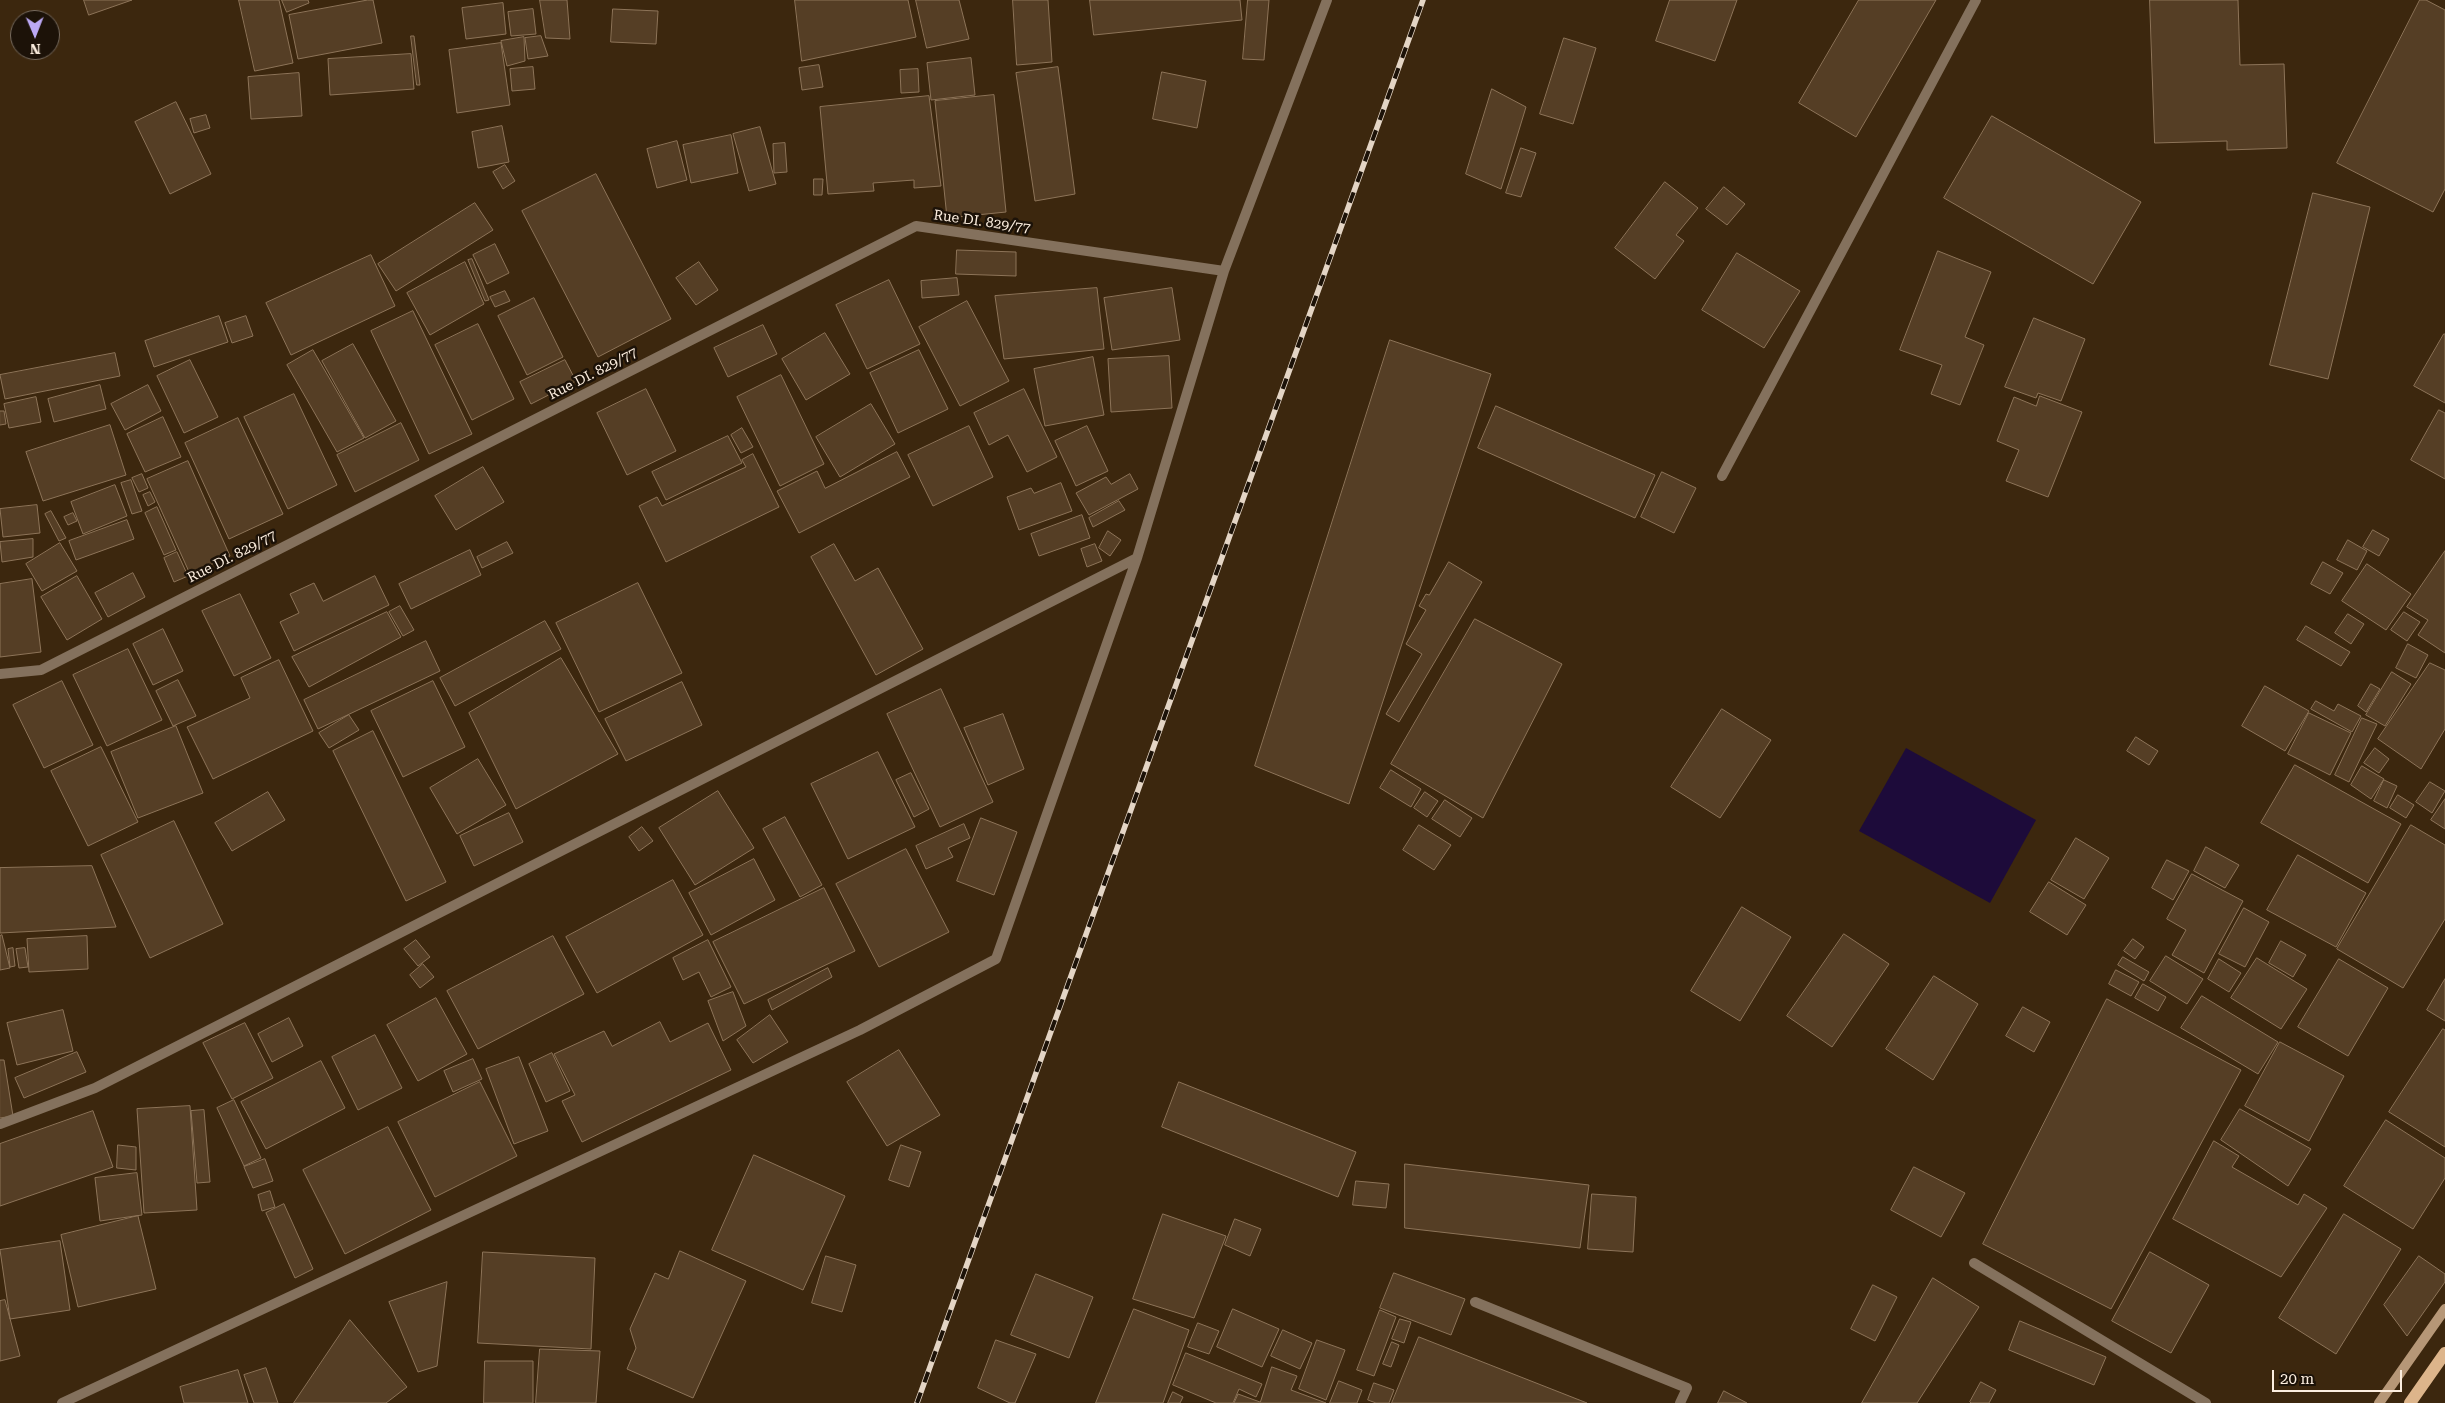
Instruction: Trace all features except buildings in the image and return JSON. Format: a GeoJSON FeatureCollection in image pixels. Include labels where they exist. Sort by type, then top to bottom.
{"type":"FeatureCollection","features":[{"type":"Feature","properties":{"kind":"main road"},"geometry":{"type":"LineString","coordinates":[[2410,1403],[2445,1353]]}},
{"type":"Feature","properties":{"kind":"street"},"geometry":{"type":"LineString","coordinates":[[62,1403],[860,1030],[996,959],[1137,558],[1224,271],[1326,0]]}},
{"type":"Feature","properties":{"kind":"street"},"geometry":{"type":"LineString","coordinates":[[1722,476],[1976,0]]}},
{"type":"Feature","properties":{"kind":"street","name":"Rue DI. 829/77"},"geometry":{"type":"LineString","coordinates":[[0,674],[41,670],[916,226],[1224,271]]}},
{"type":"Feature","properties":{"kind":"street"},"geometry":{"type":"LineString","coordinates":[[0,1124],[94,1088],[1137,558]]}},
{"type":"Feature","properties":{"kind":"street"},"geometry":{"type":"LineString","coordinates":[[1974,1263],[2206,1403]]}},
{"type":"Feature","properties":{"kind":"street"},"geometry":{"type":"LineString","coordinates":[[1475,1302],[1687,1388],[1680,1403]]}},
{"type":"Feature","properties":{"kind":"street"},"geometry":{"type":"LineString","coordinates":[[2379,1403],[2445,1309]]}},
{"type":"Feature","properties":{"kind":"shaded area"},"geometry":{"type":"Polygon","coordinates":[[[1906,748],[2036,820],[1990,903],[1859,831],[1906,748]]]}},
{"type":"Feature","properties":{"kind":"railway"},"geometry":{"type":"LineString","coordinates":[[917,1403],[1423,0]]}}]}
